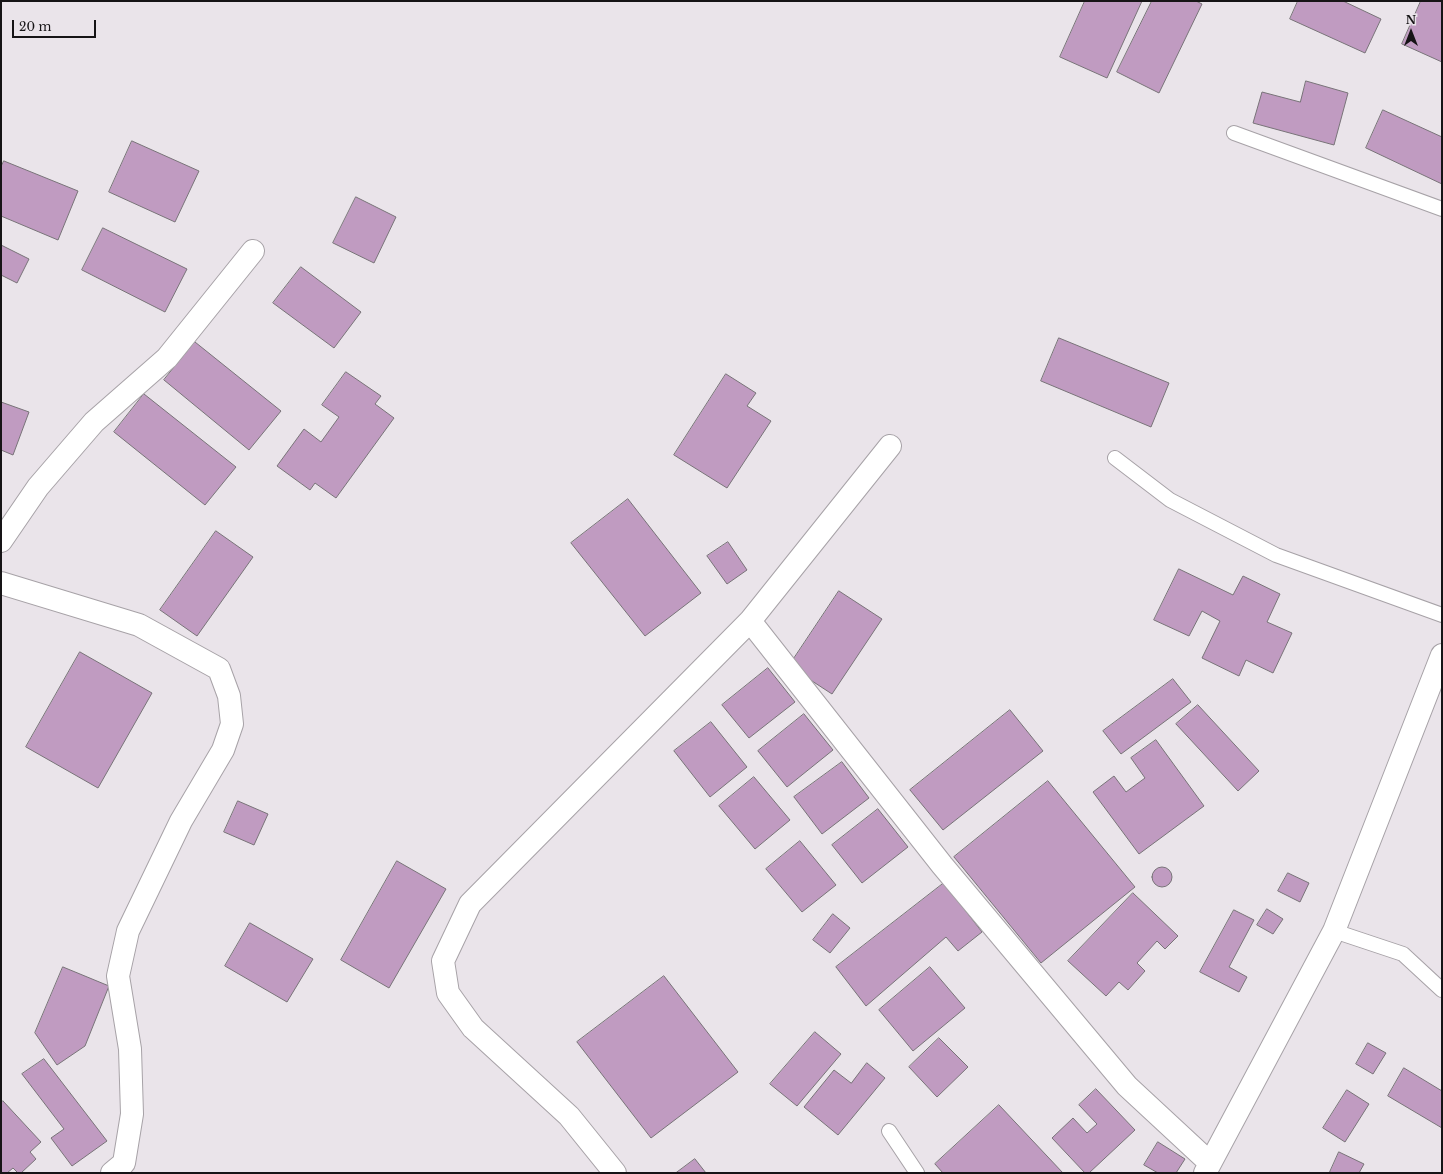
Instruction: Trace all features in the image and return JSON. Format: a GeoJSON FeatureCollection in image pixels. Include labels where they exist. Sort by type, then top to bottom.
{"type":"FeatureCollection","features":[{"type":"Feature","properties":{"kind":"street"},"geometry":{"type":"LineString","coordinates":[[1,541],[38,487],[94,422],[167,358],[253,251]]}},
{"type":"Feature","properties":{"kind":"street"},"geometry":{"type":"LineString","coordinates":[[615,1173],[569,1116],[473,1028],[448,993],[443,961],[470,904],[750,621],[890,446]]}},
{"type":"Feature","properties":{"kind":"street"},"geometry":{"type":"LineString","coordinates":[[1,582],[139,625],[219,669],[229,696],[232,724],[223,750],[181,821],[128,931],[118,976],[130,1049],[132,1114],[124,1163],[112,1173]]}},
{"type":"Feature","properties":{"kind":"street"},"geometry":{"type":"LineString","coordinates":[[750,621],[942,865],[1127,1086],[1207,1168],[1334,931],[1442,655]]}},
{"type":"Feature","properties":{"kind":"lane"},"geometry":{"type":"LineString","coordinates":[[1234,133],[1442,209]]}},
{"type":"Feature","properties":{"kind":"lane"},"geometry":{"type":"LineString","coordinates":[[1115,458],[1170,500],[1276,555],[1442,615]]}},
{"type":"Feature","properties":{"kind":"lane"},"geometry":{"type":"LineString","coordinates":[[1334,931],[1403,954],[1442,990]]}},
{"type":"Feature","properties":{"kind":"lane"},"geometry":{"type":"LineString","coordinates":[[889,1132],[917,1173]]}},
{"type":"Feature","properties":{"kind":"building"},"geometry":{"type":"Polygon","coordinates":[[[1085,1],[1142,1],[1107,78],[1060,57],[1085,1]]]}},
{"type":"Feature","properties":{"kind":"building"},"geometry":{"type":"Polygon","coordinates":[[[1152,1],[1196,1],[1202,4],[1159,93],[1117,72],[1152,1]]]}},
{"type":"Feature","properties":{"kind":"building"},"geometry":{"type":"Polygon","coordinates":[[[1298,1],[1343,1],[1381,19],[1365,53],[1290,19],[1298,1]]]}},
{"type":"Feature","properties":{"kind":"building"},"geometry":{"type":"Polygon","coordinates":[[[1421,1],[1442,1],[1442,62],[1402,44],[1421,1]]]}},
{"type":"Feature","properties":{"kind":"building"},"geometry":{"type":"Polygon","coordinates":[[[1306,81],[1348,93],[1334,145],[1253,123],[1262,92],[1300,102],[1306,81]]]}},
{"type":"Feature","properties":{"kind":"building"},"geometry":{"type":"Polygon","coordinates":[[[1383,110],[1442,137],[1442,184],[1366,148],[1383,110]]]}},
{"type":"Feature","properties":{"kind":"building"},"geometry":{"type":"Polygon","coordinates":[[[132,141],[199,171],[175,222],[109,192],[132,141]]]}},
{"type":"Feature","properties":{"kind":"building"},"geometry":{"type":"Polygon","coordinates":[[[4,161],[78,191],[58,240],[1,216],[1,167],[4,161]]]}},
{"type":"Feature","properties":{"kind":"building"},"geometry":{"type":"Polygon","coordinates":[[[356,197],[396,217],[374,263],[333,243],[356,197]]]}},
{"type":"Feature","properties":{"kind":"building"},"geometry":{"type":"Polygon","coordinates":[[[103,228],[187,269],[165,312],[82,270],[103,228]]]}},
{"type":"Feature","properties":{"kind":"building"},"geometry":{"type":"Polygon","coordinates":[[[1,245],[29,259],[17,283],[1,275],[1,245]]]}},
{"type":"Feature","properties":{"kind":"building"},"geometry":{"type":"Polygon","coordinates":[[[301,267],[361,312],[334,348],[273,303],[301,267]]]}},
{"type":"Feature","properties":{"kind":"building"},"geometry":{"type":"Polygon","coordinates":[[[1059,338],[1169,383],[1151,427],[1041,381],[1059,338]]]}},
{"type":"Feature","properties":{"kind":"building"},"geometry":{"type":"Polygon","coordinates":[[[195,342],[281,411],[249,450],[164,380],[195,342]]]}},
{"type":"Feature","properties":{"kind":"building"},"geometry":{"type":"Polygon","coordinates":[[[346,372],[381,396],[375,404],[394,418],[336,498],[315,483],[310,490],[277,466],[304,429],[321,442],[339,417],[322,405],[346,372]]]}},
{"type":"Feature","properties":{"kind":"building"},"geometry":{"type":"Polygon","coordinates":[[[726,374],[756,393],[747,406],[771,421],[727,488],[674,455],[726,374]]]}},
{"type":"Feature","properties":{"kind":"building"},"geometry":{"type":"Polygon","coordinates":[[[144,394],[236,467],[205,505],[114,432],[144,394]]]}},
{"type":"Feature","properties":{"kind":"building"},"geometry":{"type":"Polygon","coordinates":[[[1,402],[29,412],[13,455],[1,450],[1,402]]]}},
{"type":"Feature","properties":{"kind":"building"},"geometry":{"type":"Polygon","coordinates":[[[628,499],[701,593],[645,636],[571,543],[628,499]]]}},
{"type":"Feature","properties":{"kind":"building"},"geometry":{"type":"Polygon","coordinates":[[[216,531],[253,557],[197,636],[160,610],[216,531]]]}},
{"type":"Feature","properties":{"kind":"building"},"geometry":{"type":"Polygon","coordinates":[[[728,542],[747,570],[727,584],[707,556],[728,542]]]}},
{"type":"Feature","properties":{"kind":"building"},"geometry":{"type":"Polygon","coordinates":[[[1179,569],[1233,595],[1243,576],[1280,594],[1267,622],[1292,633],[1273,673],[1246,660],[1239,676],[1202,658],[1220,621],[1202,611],[1189,636],[1154,620],[1179,569]]]}},
{"type":"Feature","properties":{"kind":"building"},"geometry":{"type":"Polygon","coordinates":[[[839,591],[882,619],[832,694],[789,666],[839,591]]]}},
{"type":"Feature","properties":{"kind":"building"},"geometry":{"type":"Polygon","coordinates":[[[80,652],[152,693],[98,788],[26,747],[80,652]]]}},
{"type":"Feature","properties":{"kind":"building"},"geometry":{"type":"Polygon","coordinates":[[[768,668],[795,702],[749,738],[722,705],[768,668]]]}},
{"type":"Feature","properties":{"kind":"building"},"geometry":{"type":"Polygon","coordinates":[[[1173,679],[1191,702],[1121,754],[1103,731],[1173,679]]]}},
{"type":"Feature","properties":{"kind":"building"},"geometry":{"type":"Polygon","coordinates":[[[1198,705],[1259,771],[1238,791],[1176,724],[1198,705]]]}},
{"type":"Feature","properties":{"kind":"building"},"geometry":{"type":"Polygon","coordinates":[[[1010,710],[1043,751],[943,830],[910,790],[1010,710]]]}},
{"type":"Feature","properties":{"kind":"building"},"geometry":{"type":"Polygon","coordinates":[[[804,714],[833,750],[787,787],[758,751],[804,714]]]}},
{"type":"Feature","properties":{"kind":"building"},"geometry":{"type":"Polygon","coordinates":[[[711,722],[747,767],[710,797],[674,751],[711,722]]]}},
{"type":"Feature","properties":{"kind":"building"},"geometry":{"type":"Polygon","coordinates":[[[1156,740],[1204,806],[1139,854],[1093,792],[1114,776],[1126,792],[1145,778],[1131,758],[1156,740]]]}},
{"type":"Feature","properties":{"kind":"building"},"geometry":{"type":"Polygon","coordinates":[[[842,762],[869,798],[822,834],[794,797],[842,762]]]}},
{"type":"Feature","properties":{"kind":"building"},"geometry":{"type":"Polygon","coordinates":[[[754,777],[790,820],[755,849],[719,806],[754,777]]]}},
{"type":"Feature","properties":{"kind":"building"},"geometry":{"type":"Polygon","coordinates":[[[1048,781],[1135,887],[1041,963],[954,857],[1048,781]]]}},
{"type":"Feature","properties":{"kind":"building"},"geometry":{"type":"Polygon","coordinates":[[[238,801],[268,814],[254,845],[224,832],[238,801]]]}},
{"type":"Feature","properties":{"kind":"building"},"geometry":{"type":"Polygon","coordinates":[[[878,809],[908,847],[862,883],[832,845],[878,809]]]}},
{"type":"Feature","properties":{"kind":"building"},"geometry":{"type":"Polygon","coordinates":[[[800,841],[836,885],[802,912],[766,869],[800,841]]]}},
{"type":"Feature","properties":{"kind":"building"},"geometry":{"type":"Polygon","coordinates":[[[397,861],[446,889],[389,988],[341,960],[397,861]]]}},
{"type":"Feature","properties":{"kind":"building"},"geometry":{"type":"Polygon","coordinates":[[[1162,867],[1169,870],[1172,877],[1169,884],[1162,887],[1155,884],[1152,877],[1155,870],[1162,867]]]}},
{"type":"Feature","properties":{"kind":"building"},"geometry":{"type":"Polygon","coordinates":[[[1288,873],[1309,883],[1300,902],[1278,891],[1288,873]]]}},
{"type":"Feature","properties":{"kind":"building"},"geometry":{"type":"Polygon","coordinates":[[[944,883],[982,932],[958,951],[946,937],[866,1006],[836,967],[944,883]]]}},
{"type":"Feature","properties":{"kind":"building"},"geometry":{"type":"Polygon","coordinates":[[[1133,893],[1178,936],[1165,949],[1157,941],[1137,963],[1145,971],[1128,990],[1119,982],[1106,996],[1068,961],[1133,893]]]}},
{"type":"Feature","properties":{"kind":"building"},"geometry":{"type":"Polygon","coordinates":[[[1267,909],[1283,919],[1273,934],[1257,925],[1267,909]]]}},
{"type":"Feature","properties":{"kind":"building"},"geometry":{"type":"Polygon","coordinates":[[[1234,910],[1254,920],[1229,967],[1247,977],[1239,992],[1200,972],[1234,910]]]}},
{"type":"Feature","properties":{"kind":"building"},"geometry":{"type":"Polygon","coordinates":[[[833,914],[850,928],[830,953],[813,940],[833,914]]]}},
{"type":"Feature","properties":{"kind":"building"},"geometry":{"type":"Polygon","coordinates":[[[250,923],[313,959],[287,1002],[225,966],[250,923]]]}},
{"type":"Feature","properties":{"kind":"building"},"geometry":{"type":"Polygon","coordinates":[[[63,967],[109,986],[85,1046],[57,1065],[35,1033],[63,967]]]}},
{"type":"Feature","properties":{"kind":"building"},"geometry":{"type":"Polygon","coordinates":[[[930,967],[965,1008],[913,1051],[879,1010],[930,967]]]}},
{"type":"Feature","properties":{"kind":"building"},"geometry":{"type":"Polygon","coordinates":[[[664,976],[738,1072],[651,1138],[577,1042],[664,976]]]}},
{"type":"Feature","properties":{"kind":"building"},"geometry":{"type":"Polygon","coordinates":[[[815,1032],[841,1054],[797,1106],[770,1084],[815,1032]]]}},
{"type":"Feature","properties":{"kind":"building"},"geometry":{"type":"Polygon","coordinates":[[[939,1038],[968,1067],[937,1097],[909,1067],[939,1038]]]}},
{"type":"Feature","properties":{"kind":"building"},"geometry":{"type":"Polygon","coordinates":[[[1368,1043],[1386,1053],[1373,1074],[1356,1064],[1368,1043]]]}},
{"type":"Feature","properties":{"kind":"building"},"geometry":{"type":"Polygon","coordinates":[[[44,1059],[107,1141],[72,1166],[51,1138],[64,1129],[22,1074],[44,1059]]]}},
{"type":"Feature","properties":{"kind":"building"},"geometry":{"type":"Polygon","coordinates":[[[867,1063],[885,1078],[838,1135],[804,1107],[834,1070],[851,1083],[867,1063]]]}},
{"type":"Feature","properties":{"kind":"building"},"geometry":{"type":"Polygon","coordinates":[[[1404,1068],[1442,1091],[1442,1128],[1388,1096],[1404,1068]]]}},
{"type":"Feature","properties":{"kind":"building"},"geometry":{"type":"Polygon","coordinates":[[[1096,1089],[1135,1130],[1089,1173],[1085,1173],[1052,1138],[1073,1118],[1087,1133],[1097,1124],[1079,1105],[1096,1089]]]}},
{"type":"Feature","properties":{"kind":"building"},"geometry":{"type":"Polygon","coordinates":[[[1347,1090],[1369,1104],[1345,1142],[1323,1128],[1347,1090]]]}},
{"type":"Feature","properties":{"kind":"building"},"geometry":{"type":"Polygon","coordinates":[[[3,1101],[41,1142],[30,1152],[36,1159],[21,1173],[18,1173],[13,1168],[7,1173],[1,1173],[1,1103],[3,1101]]]}},
{"type":"Feature","properties":{"kind":"building"},"geometry":{"type":"Polygon","coordinates":[[[999,1105],[1063,1173],[943,1173],[935,1164],[999,1105]]]}},
{"type":"Feature","properties":{"kind":"building"},"geometry":{"type":"Polygon","coordinates":[[[1158,1142],[1185,1159],[1176,1173],[1158,1173],[1144,1165],[1158,1142]]]}},
{"type":"Feature","properties":{"kind":"building"},"geometry":{"type":"Polygon","coordinates":[[[1339,1152],[1364,1164],[1359,1173],[1330,1172],[1339,1152]]]}},
{"type":"Feature","properties":{"kind":"building"},"geometry":{"type":"Polygon","coordinates":[[[695,1159],[706,1173],[676,1173],[695,1159]]]}}]}
